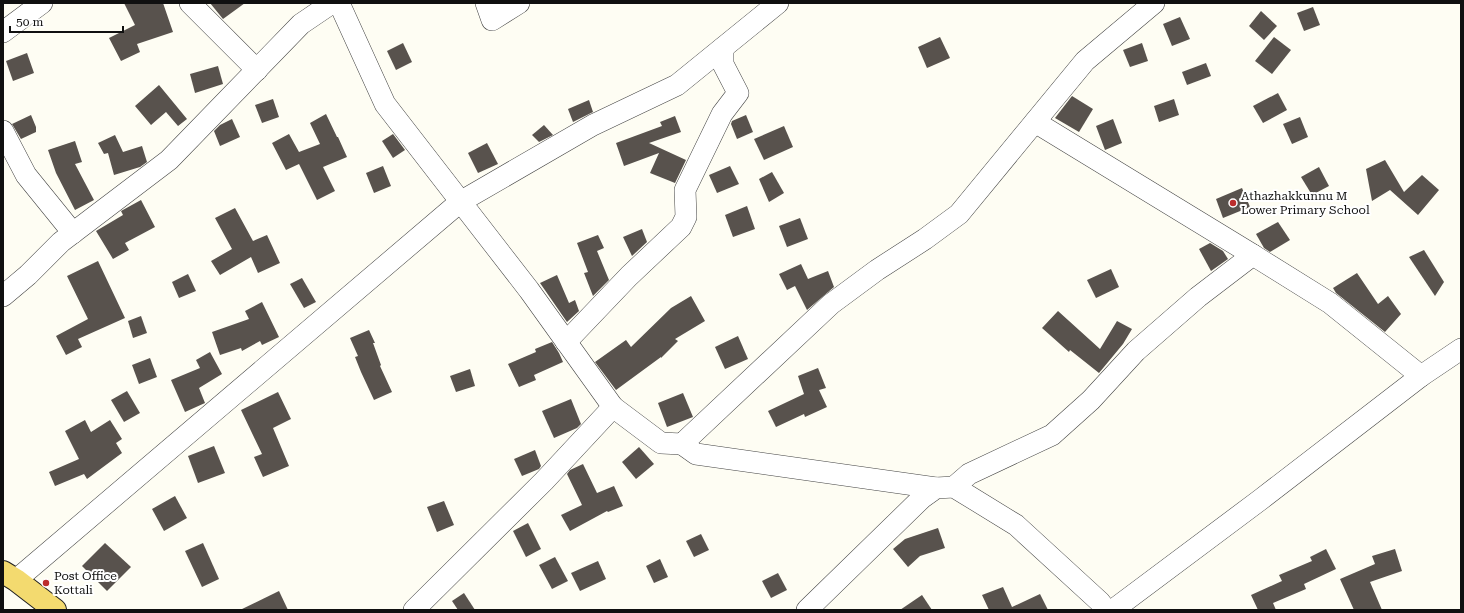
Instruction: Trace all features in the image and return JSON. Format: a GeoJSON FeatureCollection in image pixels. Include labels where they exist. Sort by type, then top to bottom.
{"type":"FeatureCollection","features":[{"type":"Feature","properties":{"kind":"main road"},"geometry":{"type":"LineString","coordinates":[[10,576],[55,610]]}},
{"type":"Feature","properties":{"kind":"street"},"geometry":{"type":"LineString","coordinates":[[3,32],[42,3]]}},
{"type":"Feature","properties":{"kind":"street"},"geometry":{"type":"LineString","coordinates":[[190,3],[257,70]]}},
{"type":"Feature","properties":{"kind":"street"},"geometry":{"type":"LineString","coordinates":[[3,296],[28,275],[61,242],[169,160],[302,24],[332,3]]}},
{"type":"Feature","properties":{"kind":"street"},"geometry":{"type":"LineString","coordinates":[[339,3],[385,104],[529,290],[613,407],[661,443],[682,444],[696,454],[945,488],[1016,525],[1100,602],[1106,610]]}},
{"type":"Feature","properties":{"kind":"street"},"geometry":{"type":"LineString","coordinates":[[486,3],[492,20],[519,3]]}},
{"type":"Feature","properties":{"kind":"street"},"geometry":{"type":"LineString","coordinates":[[10,576],[460,202],[593,125],[677,85],[778,3]]}},
{"type":"Feature","properties":{"kind":"street"},"geometry":{"type":"LineString","coordinates":[[682,444],[831,304],[877,270],[925,239],[959,214],[1085,61],[1154,3]]}},
{"type":"Feature","properties":{"kind":"street"},"geometry":{"type":"LineString","coordinates":[[566,342],[629,276],[682,227],[686,217],[685,190],[722,114],[738,93],[723,64],[724,48]]}},
{"type":"Feature","properties":{"kind":"street"},"geometry":{"type":"LineString","coordinates":[[1035,122],[1330,303],[1421,376]]}},
{"type":"Feature","properties":{"kind":"street"},"geometry":{"type":"LineString","coordinates":[[3,131],[26,175],[72,233]]}},
{"type":"Feature","properties":{"kind":"street"},"geometry":{"type":"LineString","coordinates":[[808,610],[922,498],[1052,435],[1091,400],[1136,351],[1198,297],[1253,255]]}},
{"type":"Feature","properties":{"kind":"street"},"geometry":{"type":"LineString","coordinates":[[1113,610],[1421,376],[1461,349]]}},
{"type":"Feature","properties":{"kind":"street"},"geometry":{"type":"LineString","coordinates":[[414,610],[544,481],[613,407]]}},
{"type":"Feature","properties":{"kind":"building"},"geometry":{"type":"Polygon","coordinates":[[[124,3],[163,3],[173,32],[137,44],[140,52],[121,61],[109,38],[135,25],[124,3]]]}},
{"type":"Feature","properties":{"kind":"building"},"geometry":{"type":"Polygon","coordinates":[[[210,3],[245,3],[223,19],[210,3]]]}},
{"type":"Feature","properties":{"kind":"building"},"geometry":{"type":"Polygon","coordinates":[[[1313,7],[1320,25],[1304,31],[1297,13],[1313,7]]]}},
{"type":"Feature","properties":{"kind":"building"},"geometry":{"type":"Polygon","coordinates":[[[1261,11],[1277,26],[1264,40],[1249,26],[1261,11]]]}},
{"type":"Feature","properties":{"kind":"building"},"geometry":{"type":"Polygon","coordinates":[[[1180,17],[1190,39],[1172,46],[1163,24],[1180,17]]]}},
{"type":"Feature","properties":{"kind":"building"},"geometry":{"type":"Polygon","coordinates":[[[940,37],[950,58],[927,68],[918,47],[940,37]]]}},
{"type":"Feature","properties":{"kind":"building"},"geometry":{"type":"Polygon","coordinates":[[[1274,37],[1291,50],[1272,74],[1255,61],[1274,37]]]}},
{"type":"Feature","properties":{"kind":"building"},"geometry":{"type":"Polygon","coordinates":[[[403,43],[412,62],[396,70],[387,51],[403,43]]]}},
{"type":"Feature","properties":{"kind":"building"},"geometry":{"type":"Polygon","coordinates":[[[1142,43],[1148,61],[1130,67],[1123,50],[1142,43]]]}},
{"type":"Feature","properties":{"kind":"building"},"geometry":{"type":"Polygon","coordinates":[[[27,53],[34,73],[13,81],[6,61],[27,53]]]}},
{"type":"Feature","properties":{"kind":"building"},"geometry":{"type":"Polygon","coordinates":[[[1206,63],[1211,76],[1187,85],[1182,72],[1206,63]]]}},
{"type":"Feature","properties":{"kind":"building"},"geometry":{"type":"Polygon","coordinates":[[[218,66],[223,84],[195,93],[190,74],[218,66]]]}},
{"type":"Feature","properties":{"kind":"building"},"geometry":{"type":"Polygon","coordinates":[[[159,85],[187,119],[178,126],[166,112],[151,125],[135,106],[159,85]]]}},
{"type":"Feature","properties":{"kind":"building"},"geometry":{"type":"Polygon","coordinates":[[[1278,93],[1287,110],[1263,123],[1253,106],[1278,93]]]}},
{"type":"Feature","properties":{"kind":"building"},"geometry":{"type":"Polygon","coordinates":[[[1072,96],[1093,109],[1079,132],[1055,118],[1072,96]]]}},
{"type":"Feature","properties":{"kind":"building"},"geometry":{"type":"Polygon","coordinates":[[[273,99],[279,117],[262,123],[255,105],[273,99]]]}},
{"type":"Feature","properties":{"kind":"building"},"geometry":{"type":"Polygon","coordinates":[[[1174,99],[1179,115],[1159,122],[1154,106],[1174,99]]]}},
{"type":"Feature","properties":{"kind":"building"},"geometry":{"type":"Polygon","coordinates":[[[589,100],[593,112],[573,122],[568,109],[589,100]]]}},
{"type":"Feature","properties":{"kind":"building"},"geometry":{"type":"Polygon","coordinates":[[[326,114],[347,157],[323,167],[335,191],[317,200],[299,164],[286,170],[272,143],[289,134],[299,152],[320,144],[310,123],[326,114]]]}},
{"type":"Feature","properties":{"kind":"building"},"geometry":{"type":"Polygon","coordinates":[[[31,115],[36,127],[36,132],[21,139],[12,124],[31,115]]]}},
{"type":"Feature","properties":{"kind":"building"},"geometry":{"type":"Polygon","coordinates":[[[746,115],[753,132],[737,139],[731,124],[732,121],[746,115]]]}},
{"type":"Feature","properties":{"kind":"building"},"geometry":{"type":"Polygon","coordinates":[[[675,116],[681,132],[649,143],[686,160],[675,183],[650,173],[659,153],[624,166],[616,143],[662,126],[660,122],[675,116]]]}},
{"type":"Feature","properties":{"kind":"building"},"geometry":{"type":"Polygon","coordinates":[[[1300,117],[1308,137],[1292,144],[1283,124],[1300,117]]]}},
{"type":"Feature","properties":{"kind":"building"},"geometry":{"type":"Polygon","coordinates":[[[232,119],[240,137],[220,146],[214,131],[220,125],[232,119]]]}},
{"type":"Feature","properties":{"kind":"building"},"geometry":{"type":"Polygon","coordinates":[[[1113,119],[1122,143],[1105,150],[1096,126],[1113,119]]]}},
{"type":"Feature","properties":{"kind":"building"},"geometry":{"type":"Polygon","coordinates":[[[544,125],[553,135],[539,142],[532,135],[544,125]]]}},
{"type":"Feature","properties":{"kind":"building"},"geometry":{"type":"Polygon","coordinates":[[[784,126],[793,147],[764,160],[754,139],[784,126]]]}},
{"type":"Feature","properties":{"kind":"building"},"geometry":{"type":"Polygon","coordinates":[[[393,134],[405,150],[393,158],[382,141],[393,134]]]}},
{"type":"Feature","properties":{"kind":"building"},"geometry":{"type":"Polygon","coordinates":[[[115,135],[123,152],[142,146],[147,162],[140,167],[114,175],[108,153],[104,154],[98,143],[115,135]]]}},
{"type":"Feature","properties":{"kind":"building"},"geometry":{"type":"Polygon","coordinates":[[[75,141],[82,162],[75,164],[94,200],[75,210],[56,173],[48,150],[75,141]]]}},
{"type":"Feature","properties":{"kind":"building"},"geometry":{"type":"Polygon","coordinates":[[[487,143],[498,164],[478,173],[468,153],[487,143]]]}},
{"type":"Feature","properties":{"kind":"building"},"geometry":{"type":"Polygon","coordinates":[[[1385,160],[1404,192],[1422,175],[1439,190],[1418,215],[1390,190],[1372,201],[1366,169],[1385,160]]]}},
{"type":"Feature","properties":{"kind":"building"},"geometry":{"type":"Polygon","coordinates":[[[383,166],[391,186],[374,193],[366,173],[383,166]]]}},
{"type":"Feature","properties":{"kind":"building"},"geometry":{"type":"Polygon","coordinates":[[[730,166],[739,184],[717,193],[709,175],[730,166]]]}},
{"type":"Feature","properties":{"kind":"building"},"geometry":{"type":"Polygon","coordinates":[[[1319,167],[1329,186],[1312,195],[1301,177],[1319,167]]]}},
{"type":"Feature","properties":{"kind":"building"},"geometry":{"type":"Polygon","coordinates":[[[772,172],[784,193],[769,202],[759,179],[772,172]]]}},
{"type":"Feature","properties":{"kind":"building","name":"Athazhakkunnu M Lower Primary School"},"geometry":{"type":"Polygon","coordinates":[[[1242,188],[1250,207],[1223,218],[1216,199],[1242,188]]]}},
{"type":"Feature","properties":{"kind":"building"},"geometry":{"type":"Polygon","coordinates":[[[141,200],[155,227],[125,243],[129,250],[113,259],[96,231],[123,215],[121,211],[141,200]]]}},
{"type":"Feature","properties":{"kind":"building"},"geometry":{"type":"Polygon","coordinates":[[[747,206],[755,229],[733,237],[725,215],[747,206]]]}},
{"type":"Feature","properties":{"kind":"building"},"geometry":{"type":"Polygon","coordinates":[[[235,208],[253,241],[267,235],[280,263],[258,273],[251,257],[220,275],[211,261],[232,249],[215,218],[235,208]]]}},
{"type":"Feature","properties":{"kind":"building"},"geometry":{"type":"Polygon","coordinates":[[[800,218],[808,239],[787,247],[779,226],[800,218]]]}},
{"type":"Feature","properties":{"kind":"building"},"geometry":{"type":"Polygon","coordinates":[[[1278,222],[1290,240],[1270,252],[1264,248],[1256,234],[1278,222]]]}},
{"type":"Feature","properties":{"kind":"building"},"geometry":{"type":"Polygon","coordinates":[[[642,229],[647,242],[632,256],[623,237],[642,229]]]}},
{"type":"Feature","properties":{"kind":"building"},"geometry":{"type":"Polygon","coordinates":[[[598,235],[604,248],[597,251],[609,280],[593,296],[584,273],[588,272],[577,243],[598,235]]]}},
{"type":"Feature","properties":{"kind":"building"},"geometry":{"type":"Polygon","coordinates":[[[1210,243],[1223,251],[1228,259],[1211,271],[1199,249],[1210,243]]]}},
{"type":"Feature","properties":{"kind":"building"},"geometry":{"type":"Polygon","coordinates":[[[1424,250],[1444,282],[1435,296],[1409,257],[1424,250]]]}},
{"type":"Feature","properties":{"kind":"building"},"geometry":{"type":"Polygon","coordinates":[[[98,261],[125,318],[78,339],[82,347],[66,355],[56,336],[88,319],[67,276],[98,261]]]}},
{"type":"Feature","properties":{"kind":"building"},"geometry":{"type":"Polygon","coordinates":[[[801,264],[808,279],[828,271],[834,287],[807,310],[795,286],[787,290],[779,274],[801,264]]]}},
{"type":"Feature","properties":{"kind":"building"},"geometry":{"type":"Polygon","coordinates":[[[1111,269],[1119,287],[1096,298],[1087,280],[1111,269]]]}},
{"type":"Feature","properties":{"kind":"building"},"geometry":{"type":"Polygon","coordinates":[[[1357,273],[1378,304],[1388,296],[1401,314],[1385,332],[1336,293],[1333,288],[1357,273]]]}},
{"type":"Feature","properties":{"kind":"building"},"geometry":{"type":"Polygon","coordinates":[[[188,274],[196,291],[179,298],[172,282],[188,274]]]}},
{"type":"Feature","properties":{"kind":"building"},"geometry":{"type":"Polygon","coordinates":[[[557,275],[569,303],[575,300],[579,311],[567,322],[540,283],[557,275]]]}},
{"type":"Feature","properties":{"kind":"building"},"geometry":{"type":"Polygon","coordinates":[[[302,278],[316,302],[304,308],[290,284],[302,278]]]}},
{"type":"Feature","properties":{"kind":"building"},"geometry":{"type":"Polygon","coordinates":[[[691,296],[705,321],[675,339],[678,341],[661,358],[616,390],[595,362],[626,340],[631,347],[671,308],[691,296]]]}},
{"type":"Feature","properties":{"kind":"building"},"geometry":{"type":"Polygon","coordinates":[[[262,302],[279,337],[262,345],[260,341],[242,351],[241,348],[220,355],[212,332],[249,319],[245,311],[262,302]]]}},
{"type":"Feature","properties":{"kind":"building"},"geometry":{"type":"Polygon","coordinates":[[[1058,311],[1100,349],[1117,321],[1132,329],[1123,344],[1099,373],[1070,350],[1069,352],[1042,328],[1058,311]]]}},
{"type":"Feature","properties":{"kind":"building"},"geometry":{"type":"Polygon","coordinates":[[[141,316],[147,333],[133,338],[128,321],[141,316]]]}},
{"type":"Feature","properties":{"kind":"building"},"geometry":{"type":"Polygon","coordinates":[[[369,330],[375,343],[373,343],[381,365],[380,366],[392,392],[374,400],[355,357],[358,356],[350,338],[369,330]]]}},
{"type":"Feature","properties":{"kind":"building"},"geometry":{"type":"Polygon","coordinates":[[[738,336],[748,359],[725,369],[715,347],[738,336]]]}},
{"type":"Feature","properties":{"kind":"building"},"geometry":{"type":"Polygon","coordinates":[[[552,342],[563,362],[534,375],[536,380],[519,387],[508,364],[536,352],[535,349],[552,342]]]}},
{"type":"Feature","properties":{"kind":"building"},"geometry":{"type":"Polygon","coordinates":[[[210,352],[222,374],[199,388],[205,403],[185,412],[171,380],[200,368],[196,360],[210,352]]]}},
{"type":"Feature","properties":{"kind":"building"},"geometry":{"type":"Polygon","coordinates":[[[150,358],[157,377],[139,384],[132,365],[150,358]]]}},
{"type":"Feature","properties":{"kind":"building"},"geometry":{"type":"Polygon","coordinates":[[[818,368],[826,388],[819,390],[827,407],[805,417],[804,414],[776,427],[768,411],[804,394],[798,376],[818,368]]]}},
{"type":"Feature","properties":{"kind":"building"},"geometry":{"type":"Polygon","coordinates":[[[470,369],[475,386],[456,392],[450,376],[470,369]]]}},
{"type":"Feature","properties":{"kind":"building"},"geometry":{"type":"Polygon","coordinates":[[[127,391],[140,413],[124,422],[111,400],[127,391]]]}},
{"type":"Feature","properties":{"kind":"building"},"geometry":{"type":"Polygon","coordinates":[[[278,392],[291,419],[273,428],[289,466],[263,477],[254,457],[262,454],[241,410],[278,392]]]}},
{"type":"Feature","properties":{"kind":"building"},"geometry":{"type":"Polygon","coordinates":[[[683,393],[693,417],[667,427],[658,403],[683,393]]]}},
{"type":"Feature","properties":{"kind":"building"},"geometry":{"type":"Polygon","coordinates":[[[571,399],[581,424],[577,428],[554,438],[542,411],[571,399]]]}},
{"type":"Feature","properties":{"kind":"building"},"geometry":{"type":"Polygon","coordinates":[[[85,420],[91,432],[110,420],[122,439],[116,443],[122,453],[87,479],[84,474],[55,486],[49,472],[79,459],[65,431],[85,420]]]}},
{"type":"Feature","properties":{"kind":"building"},"geometry":{"type":"Polygon","coordinates":[[[214,446],[225,473],[198,483],[188,456],[214,446]]]}},
{"type":"Feature","properties":{"kind":"building"},"geometry":{"type":"Polygon","coordinates":[[[639,447],[654,464],[636,479],[622,462],[639,447]]]}},
{"type":"Feature","properties":{"kind":"building"},"geometry":{"type":"Polygon","coordinates":[[[535,450],[541,466],[539,469],[522,476],[514,459],[535,450]]]}},
{"type":"Feature","properties":{"kind":"building"},"geometry":{"type":"Polygon","coordinates":[[[583,464],[597,493],[614,486],[623,506],[608,512],[607,511],[570,531],[561,515],[582,505],[567,474],[570,470],[583,464]]]}},
{"type":"Feature","properties":{"kind":"building"},"geometry":{"type":"Polygon","coordinates":[[[175,496],[187,518],[164,531],[152,509],[175,496]]]}},
{"type":"Feature","properties":{"kind":"building"},"geometry":{"type":"Polygon","coordinates":[[[444,501],[454,525],[437,532],[427,507],[444,501]]]}},
{"type":"Feature","properties":{"kind":"building"},"geometry":{"type":"Polygon","coordinates":[[[528,523],[541,549],[526,557],[513,531],[528,523]]]}},
{"type":"Feature","properties":{"kind":"building"},"geometry":{"type":"Polygon","coordinates":[[[938,528],[945,548],[920,556],[908,567],[893,549],[905,539],[938,528]]]}},
{"type":"Feature","properties":{"kind":"building"},"geometry":{"type":"Polygon","coordinates":[[[701,534],[709,550],[694,557],[686,541],[701,534]]]}},
{"type":"Feature","properties":{"kind":"building"},"geometry":{"type":"Polygon","coordinates":[[[105,543],[131,567],[107,591],[82,566],[105,543]]]}},
{"type":"Feature","properties":{"kind":"building"},"geometry":{"type":"Polygon","coordinates":[[[203,543],[219,579],[202,587],[185,551],[203,543]]]}},
{"type":"Feature","properties":{"kind":"building"},"geometry":{"type":"Polygon","coordinates":[[[1326,549],[1336,569],[1304,584],[1306,589],[1273,603],[1276,610],[1258,610],[1251,595],[1282,581],[1279,575],[1312,561],[1310,557],[1326,549]]]}},
{"type":"Feature","properties":{"kind":"building"},"geometry":{"type":"Polygon","coordinates":[[[1395,549],[1402,571],[1370,582],[1382,610],[1354,610],[1340,579],[1375,564],[1372,556],[1395,549]]]}},
{"type":"Feature","properties":{"kind":"building"},"geometry":{"type":"Polygon","coordinates":[[[555,557],[568,581],[552,589],[539,565],[555,557]]]}},
{"type":"Feature","properties":{"kind":"building"},"geometry":{"type":"Polygon","coordinates":[[[660,559],[668,577],[654,583],[646,566],[660,559]]]}},
{"type":"Feature","properties":{"kind":"building"},"geometry":{"type":"Polygon","coordinates":[[[598,561],[606,579],[580,591],[571,573],[598,561]]]}},
{"type":"Feature","properties":{"kind":"building"},"geometry":{"type":"Polygon","coordinates":[[[778,573],[787,590],[771,598],[762,581],[778,573]]]}},
{"type":"Feature","properties":{"kind":"building"},"geometry":{"type":"Polygon","coordinates":[[[1003,587],[1012,607],[1040,594],[1048,610],[989,610],[982,595],[1003,587]]]}},
{"type":"Feature","properties":{"kind":"building"},"geometry":{"type":"Polygon","coordinates":[[[279,591],[288,610],[240,610],[279,591]]]}},
{"type":"Feature","properties":{"kind":"building"},"geometry":{"type":"Polygon","coordinates":[[[464,593],[475,610],[458,610],[452,601],[464,593]]]}},
{"type":"Feature","properties":{"kind":"building"},"geometry":{"type":"Polygon","coordinates":[[[922,595],[932,610],[900,610],[922,595]]]}},
{"type":"Feature","properties":{"kind":"place","name":"Athazhakkunnu M Lower Primary School"},"geometry":{"type":"Point","coordinates":[1233,203]}},
{"type":"Feature","properties":{"kind":"place","name":"Post Office Kottali"},"geometry":{"type":"Point","coordinates":[46,583]}}]}
